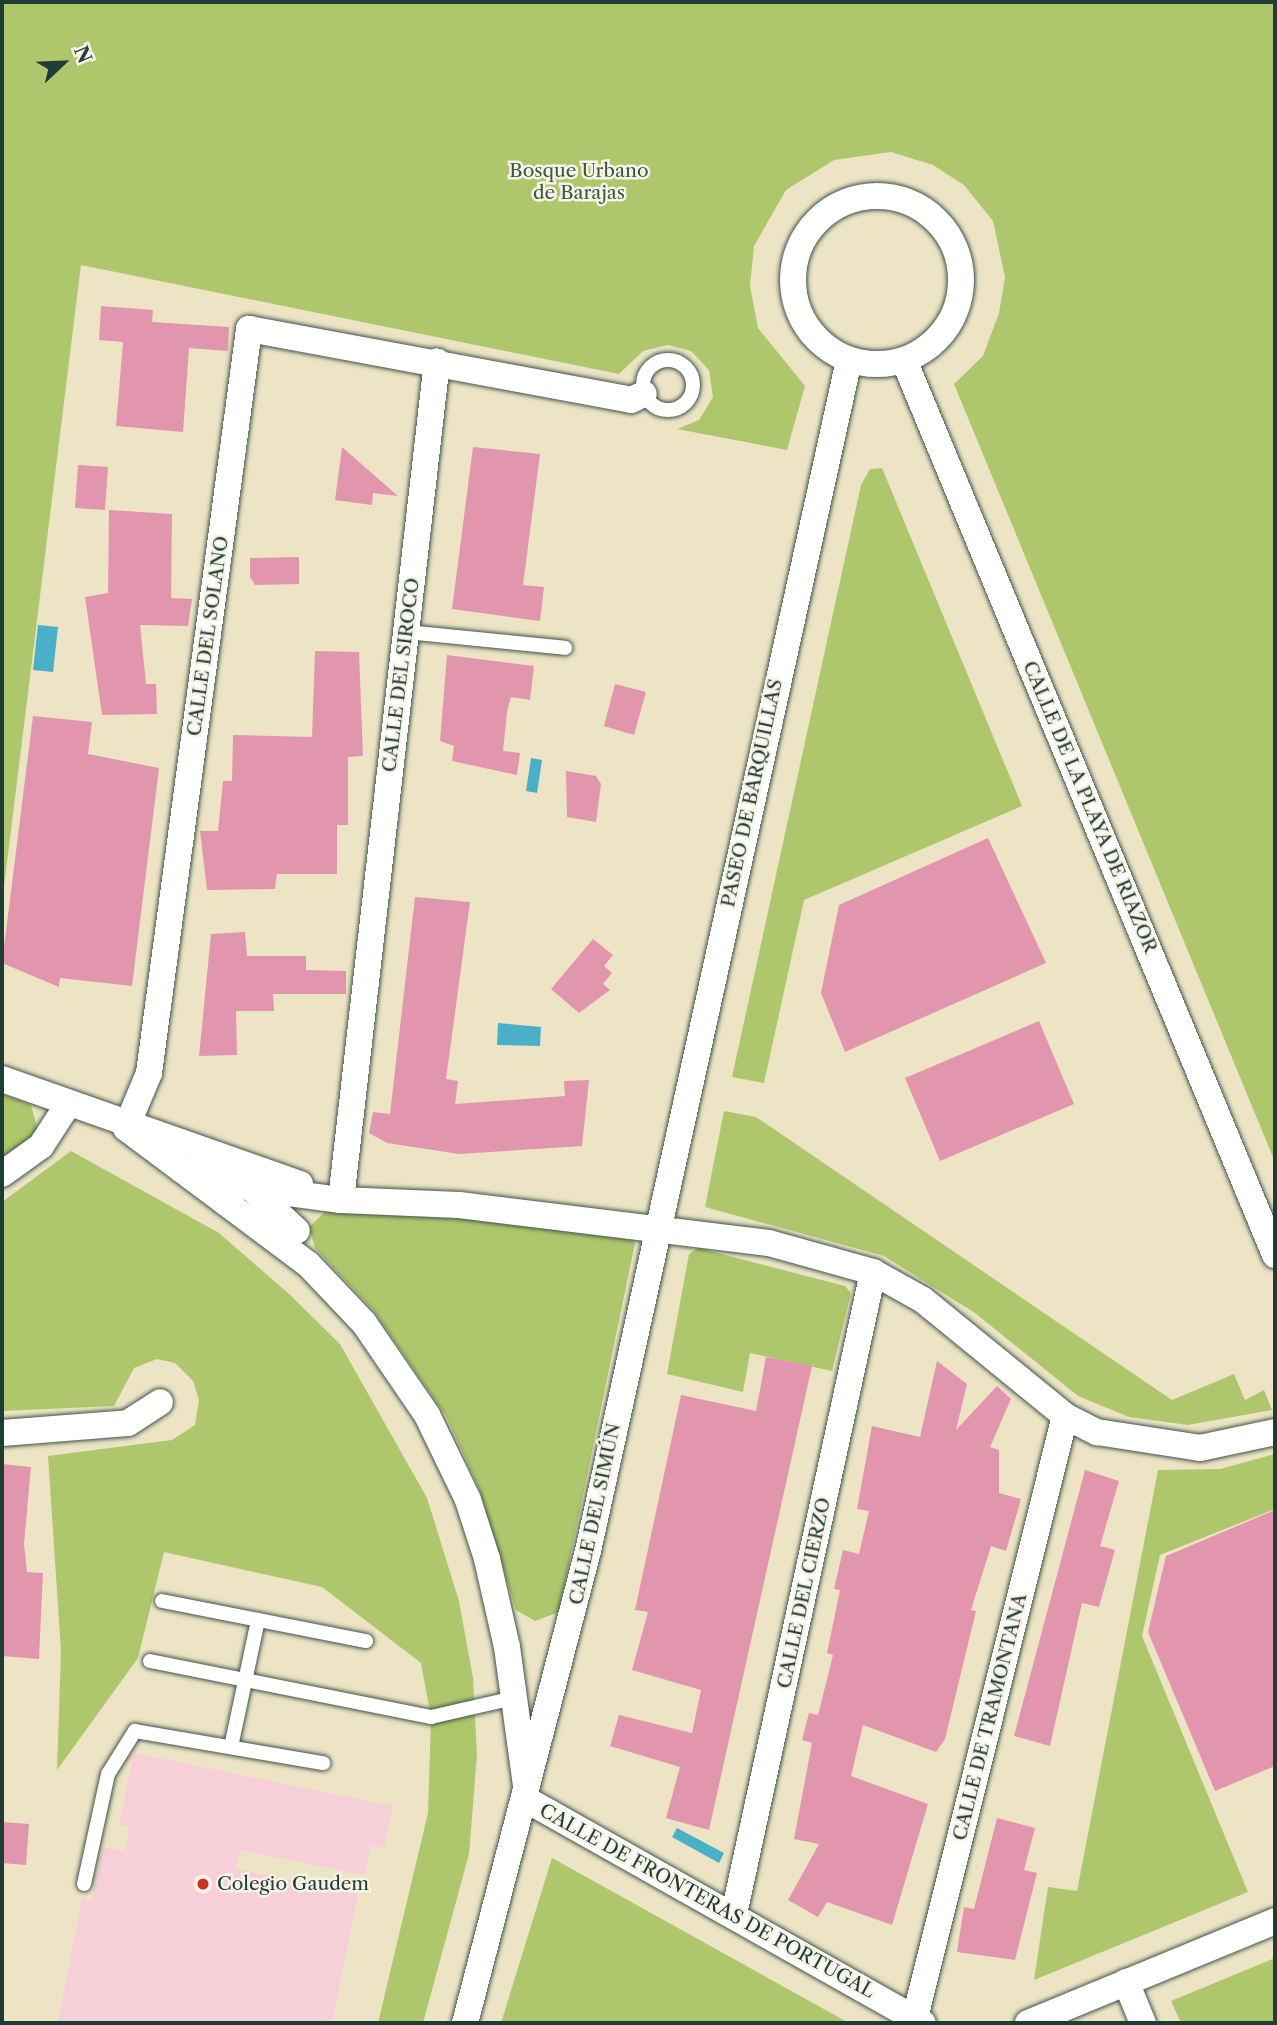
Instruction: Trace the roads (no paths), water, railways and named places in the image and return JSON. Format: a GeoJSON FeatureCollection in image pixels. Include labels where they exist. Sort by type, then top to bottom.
{"type":"FeatureCollection","features":[{"type":"Feature","properties":{"kind":"street"},"geometry":{"type":"LineString","coordinates":[[877,195],[906,200],[932,215],[950,238],[960,266],[960,295],[950,323],[930,346],[905,360],[849,360],[823,345],[804,323],[793,295],[793,265],[803,237],[822,214],[848,200],[877,195]]}},
{"type":"Feature","properties":{"kind":"street","name":"CALLE DEL SOLANO"},"geometry":{"type":"LineString","coordinates":[[126,1128],[149,1073],[249,329],[438,361]]}},
{"type":"Feature","properties":{"kind":"street","name":"PASEO DE BARQUILLAS"},"geometry":{"type":"LineString","coordinates":[[657,1226],[849,360]]}},
{"type":"Feature","properties":{"kind":"street","name":"CALLE DE LA PLAYA DE RIAZOR"},"geometry":{"type":"LineString","coordinates":[[905,360],[1275,1255]]}},
{"type":"Feature","properties":{"kind":"street"},"geometry":{"type":"LineString","coordinates":[[438,361],[631,400],[644,394]]}},
{"type":"Feature","properties":{"kind":"street","name":"CALLE DEL SIROCO"},"geometry":{"type":"LineString","coordinates":[[341,1200],[438,361]]}},
{"type":"Feature","properties":{"kind":"street"},"geometry":{"type":"LineString","coordinates":[[2,1079],[126,1128],[220,1154],[341,1200]]}},
{"type":"Feature","properties":{"kind":"street"},"geometry":{"type":"LineString","coordinates":[[2,1174],[41,1146],[67,1106]]}},
{"type":"Feature","properties":{"kind":"street"},"geometry":{"type":"LineString","coordinates":[[126,1128],[309,1264],[364,1323],[427,1415],[468,1500],[495,1591],[514,1698],[527,1800]]}},
{"type":"Feature","properties":{"kind":"street"},"geometry":{"type":"LineString","coordinates":[[220,1154],[251,1188],[297,1231],[309,1264]]}},
{"type":"Feature","properties":{"kind":"street"},"geometry":{"type":"LineString","coordinates":[[182,1170],[251,1188],[341,1200],[657,1226],[769,1243],[873,1272],[923,1300],[1065,1416],[1128,1441],[1200,1448],[1275,1432]]}},
{"type":"Feature","properties":{"kind":"street"},"geometry":{"type":"LineString","coordinates":[[297,1231],[311,1203],[341,1200]]}},
{"type":"Feature","properties":{"kind":"street","name":"CALLE DEL SIMÚN"},"geometry":{"type":"LineString","coordinates":[[465,2023],[527,1800],[657,1226]]}},
{"type":"Feature","properties":{"kind":"street","name":"CALLE DEL CIERZO"},"geometry":{"type":"LineString","coordinates":[[734,1914],[873,1272]]}},
{"type":"Feature","properties":{"kind":"street"},"geometry":{"type":"LineString","coordinates":[[2,1433],[128,1423],[160,1402]]}},
{"type":"Feature","properties":{"kind":"street","name":"CALLE DE TRAMONTANA"},"geometry":{"type":"LineString","coordinates":[[919,2021],[1065,1416]]}},
{"type":"Feature","properties":{"kind":"street","name":"CALLE DE FRONTERAS DE PORTUGAL"},"geometry":{"type":"LineString","coordinates":[[527,1800],[734,1914],[919,2021]]}},
{"type":"Feature","properties":{"kind":"street"},"geometry":{"type":"LineString","coordinates":[[1028,2023],[1275,1921]]}},
{"type":"Feature","properties":{"kind":"street"},"geometry":{"type":"LineString","coordinates":[[1126,1982],[1143,2023]]}},
{"type":"Feature","properties":{"kind":"lane"},"geometry":{"type":"LineString","coordinates":[[406,632],[565,648]]}},
{"type":"Feature","properties":{"kind":"lane"},"geometry":{"type":"LineString","coordinates":[[162,1601],[366,1641]]}},
{"type":"Feature","properties":{"kind":"lane"},"geometry":{"type":"LineString","coordinates":[[231,1747],[258,1620]]}},
{"type":"Feature","properties":{"kind":"lane"},"geometry":{"type":"LineString","coordinates":[[150,1661],[431,1717],[514,1698]]}},
{"type":"Feature","properties":{"kind":"lane"},"geometry":{"type":"LineString","coordinates":[[83,1884],[108,1774],[135,1731],[323,1763]]}},
{"type":"Feature","properties":{"kind":"water"},"geometry":{"type":"Polygon","coordinates":[[[38,625],[58,627],[53,672],[33,670],[38,625]]]}},
{"type":"Feature","properties":{"kind":"water"},"geometry":{"type":"Polygon","coordinates":[[[531,758],[542,760],[537,793],[526,791],[531,758]]]}},
{"type":"Feature","properties":{"kind":"water"},"geometry":{"type":"Polygon","coordinates":[[[498,1023],[541,1027],[540,1046],[497,1045],[498,1023]]]}},
{"type":"Feature","properties":{"kind":"water"},"geometry":{"type":"Polygon","coordinates":[[[677,1828],[724,1853],[719,1863],[672,1837],[677,1828]]]}},
{"type":"Feature","properties":{"kind":"place","name":"Colegio Gaudem"},"geometry":{"type":"Point","coordinates":[203,1884]}},
{"type":"Feature","properties":{"kind":"park label","name":"Bosque Urbano de Barajas"},"geometry":{"type":"Point","coordinates":[579,182]}}]}
